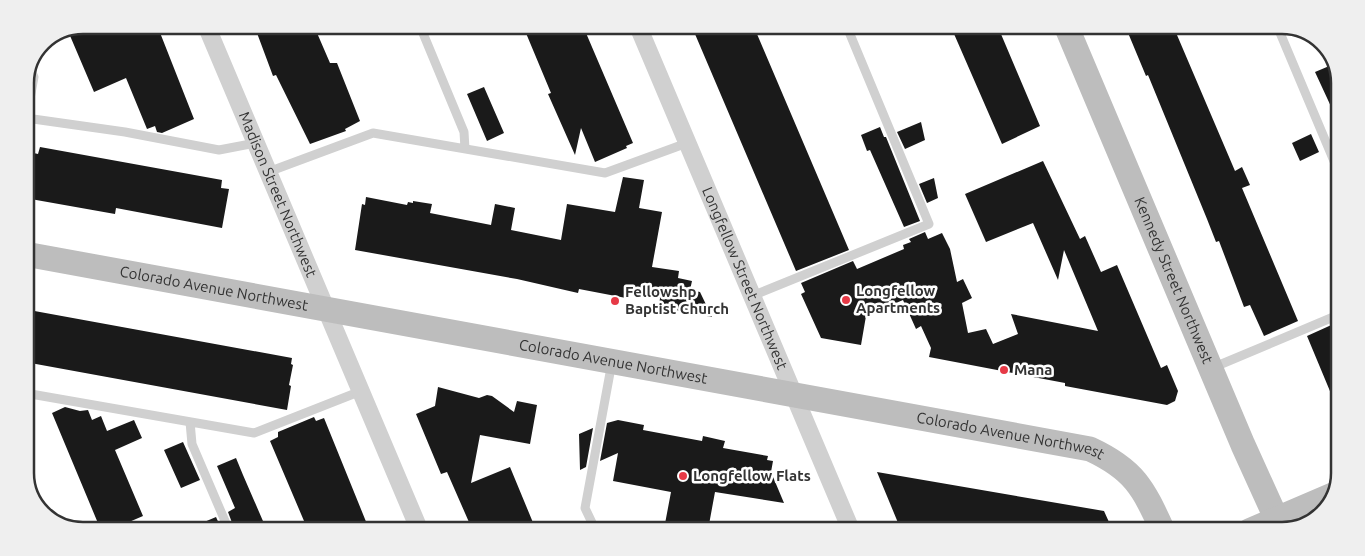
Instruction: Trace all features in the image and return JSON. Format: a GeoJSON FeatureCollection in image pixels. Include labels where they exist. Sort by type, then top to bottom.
{"type":"FeatureCollection","features":[{"type":"Feature","properties":{"kind":"street","name":"Madison Street Northwest"},"geometry":{"type":"LineString","coordinates":[[210,34],[417,522]]}},
{"type":"Feature","properties":{"kind":"street","name":"Longfellow Street Northwest"},"geometry":{"type":"LineString","coordinates":[[641,34],[847,522]]}},
{"type":"Feature","properties":{"kind":"street","name":"Kennedy Street Northwest"},"geometry":{"type":"LineString","coordinates":[[1070,34],[1278,522]]}},
{"type":"Feature","properties":{"kind":"street","name":"Colorado Avenue Northwest"},"geometry":{"type":"LineString","coordinates":[[34,256],[1090,450],[1114,461],[1132,478],[1144,491],[1159,522]]}},
{"type":"Feature","properties":{"kind":"street"},"geometry":{"type":"LineString","coordinates":[[1285,522],[1322,501]]}},
{"type":"Feature","properties":{"kind":"lane"},"geometry":{"type":"LineString","coordinates":[[423,34],[464,132],[465,149]]}},
{"type":"Feature","properties":{"kind":"lane"},"geometry":{"type":"LineString","coordinates":[[752,296],[929,224],[850,34]]}},
{"type":"Feature","properties":{"kind":"lane"},"geometry":{"type":"LineString","coordinates":[[1281,34],[1331,154]]}},
{"type":"Feature","properties":{"kind":"lane"},"geometry":{"type":"LineString","coordinates":[[34,123],[125,132],[218,150],[256,143]]}},
{"type":"Feature","properties":{"kind":"lane"},"geometry":{"type":"LineString","coordinates":[[268,172],[373,133],[605,173],[687,143]]}},
{"type":"Feature","properties":{"kind":"lane"},"geometry":{"type":"LineString","coordinates":[[1211,368],[1331,318]]}},
{"type":"Feature","properties":{"kind":"lane"},"geometry":{"type":"LineString","coordinates":[[592,522],[585,508],[612,362]]}},
{"type":"Feature","properties":{"kind":"lane"},"geometry":{"type":"LineString","coordinates":[[34,395],[254,433],[361,391]]}},
{"type":"Feature","properties":{"kind":"lane"},"geometry":{"type":"LineString","coordinates":[[190,422],[192,444],[225,522]]}},
{"type":"Feature","properties":{"kind":"building"},"geometry":{"type":"Polygon","coordinates":[[[161,34],[194,119],[162,133],[157,132],[155,126],[147,129],[126,78],[94,92],[70,36],[161,34]]]}},
{"type":"Feature","properties":{"kind":"building"},"geometry":{"type":"Polygon","coordinates":[[[257,34],[317,34],[330,63],[337,63],[360,121],[345,129],[346,131],[310,144],[276,75],[273,76],[257,34]]]}},
{"type":"Feature","properties":{"kind":"building"},"geometry":{"type":"Polygon","coordinates":[[[526,34],[586,34],[633,143],[626,146],[627,148],[595,162],[581,128],[575,155],[548,94],[551,93],[526,34]]]}},
{"type":"Feature","properties":{"kind":"building"},"geometry":{"type":"Polygon","coordinates":[[[695,34],[757,34],[849,250],[796,271],[695,34]]]}},
{"type":"Feature","properties":{"kind":"building"},"geometry":{"type":"Polygon","coordinates":[[[954,34],[1001,34],[1040,126],[1002,144],[954,34]]]}},
{"type":"Feature","properties":{"kind":"building"},"geometry":{"type":"Polygon","coordinates":[[[1128,34],[1177,34],[1235,171],[1242,167],[1250,185],[1242,188],[1298,321],[1264,336],[1250,305],[1244,307],[1219,241],[1216,242],[1148,75],[1146,76],[1128,34]]]}},
{"type":"Feature","properties":{"kind":"building"},"geometry":{"type":"Polygon","coordinates":[[[1329,67],[1331,107],[1315,72],[1329,67]]]}},
{"type":"Feature","properties":{"kind":"building"},"geometry":{"type":"Polygon","coordinates":[[[484,87],[504,133],[487,141],[467,94],[484,87]]]}},
{"type":"Feature","properties":{"kind":"building"},"geometry":{"type":"Polygon","coordinates":[[[921,122],[925,140],[905,149],[897,132],[921,122]]]}},
{"type":"Feature","properties":{"kind":"building"},"geometry":{"type":"Polygon","coordinates":[[[880,127],[884,137],[886,137],[920,221],[904,227],[870,150],[867,151],[861,135],[880,127]]]}},
{"type":"Feature","properties":{"kind":"building"},"geometry":{"type":"Polygon","coordinates":[[[1311,134],[1319,152],[1300,161],[1292,143],[1311,134]]]}},
{"type":"Feature","properties":{"kind":"building"},"geometry":{"type":"Polygon","coordinates":[[[40,147],[222,180],[221,188],[229,189],[222,228],[116,208],[115,214],[34,200],[34,153],[38,154],[40,147]]]}},
{"type":"Feature","properties":{"kind":"building"},"geometry":{"type":"Polygon","coordinates":[[[1043,161],[1080,239],[1085,236],[1101,272],[1117,265],[1161,368],[1167,365],[1178,391],[1175,401],[1167,405],[1065,386],[1065,383],[929,357],[931,348],[921,326],[916,329],[903,300],[866,316],[861,345],[821,338],[801,294],[805,292],[801,283],[853,261],[857,269],[904,249],[903,245],[911,242],[909,239],[925,232],[928,239],[942,233],[950,249],[957,282],[963,279],[972,298],[962,303],[968,333],[986,329],[993,344],[1018,334],[1011,314],[1098,331],[1064,250],[1058,280],[1033,223],[986,242],[965,194],[1043,161]]]}},
{"type":"Feature","properties":{"kind":"building"},"geometry":{"type":"Polygon","coordinates":[[[623,177],[644,180],[639,208],[662,212],[652,267],[679,271],[678,278],[692,281],[690,290],[700,292],[712,317],[659,307],[660,298],[627,292],[626,298],[579,289],[578,293],[517,279],[355,250],[362,204],[365,205],[366,197],[407,205],[408,202],[413,203],[413,201],[432,204],[430,213],[491,225],[495,204],[515,208],[511,230],[561,240],[567,204],[615,212],[623,177]]]}},
{"type":"Feature","properties":{"kind":"building"},"geometry":{"type":"Polygon","coordinates":[[[934,178],[938,198],[927,203],[919,184],[934,178]]]}},
{"type":"Feature","properties":{"kind":"building"},"geometry":{"type":"Polygon","coordinates":[[[34,311],[292,358],[291,364],[293,365],[289,385],[291,386],[287,410],[34,364],[34,311]]]}},
{"type":"Feature","properties":{"kind":"building"},"geometry":{"type":"Polygon","coordinates":[[[1331,325],[1331,394],[1307,336],[1331,325]]]}},
{"type":"Feature","properties":{"kind":"building"},"geometry":{"type":"Polygon","coordinates":[[[438,387],[479,398],[487,395],[492,396],[514,412],[517,401],[537,405],[530,444],[480,435],[471,483],[510,467],[533,522],[469,522],[447,472],[441,474],[416,414],[435,406],[438,387]]]}},
{"type":"Feature","properties":{"kind":"building"},"geometry":{"type":"Polygon","coordinates":[[[65,407],[80,411],[88,410],[92,420],[101,416],[107,431],[134,420],[142,438],[115,450],[143,516],[129,522],[97,522],[52,413],[65,407]]]}},
{"type":"Feature","properties":{"kind":"building"},"geometry":{"type":"Polygon","coordinates":[[[314,417],[316,421],[324,418],[366,522],[304,522],[270,441],[278,437],[278,432],[314,417]]]}},
{"type":"Feature","properties":{"kind":"building","name":"Longfellow Flats"},"geometry":{"type":"Polygon","coordinates":[[[618,420],[644,425],[643,430],[702,441],[703,436],[725,441],[723,448],[768,456],[767,460],[773,461],[771,472],[784,503],[715,492],[709,522],[665,522],[671,492],[613,481],[618,453],[600,461],[607,423],[618,420]]]}},
{"type":"Feature","properties":{"kind":"building"},"geometry":{"type":"Polygon","coordinates":[[[593,428],[586,467],[580,470],[579,434],[593,428]]]}},
{"type":"Feature","properties":{"kind":"building"},"geometry":{"type":"Polygon","coordinates":[[[183,442],[200,480],[181,488],[164,450],[183,442]]]}},
{"type":"Feature","properties":{"kind":"building"},"geometry":{"type":"Polygon","coordinates":[[[236,458],[263,522],[232,522],[228,512],[235,508],[217,466],[236,458]]]}},
{"type":"Feature","properties":{"kind":"building"},"geometry":{"type":"Polygon","coordinates":[[[877,472],[1104,511],[1109,522],[898,522],[877,472]]]}},
{"type":"Feature","properties":{"kind":"building"},"geometry":{"type":"Polygon","coordinates":[[[216,517],[218,522],[204,522],[216,517]]]}},
{"type":"Feature","properties":{"kind":"place","name":"Longfellow Apartments"},"geometry":{"type":"Point","coordinates":[846,300]}},
{"type":"Feature","properties":{"kind":"place","name":"Fellowshp Baptist Church"},"geometry":{"type":"Point","coordinates":[615,301]}},
{"type":"Feature","properties":{"kind":"place","name":"Mana"},"geometry":{"type":"Point","coordinates":[1004,370]}},
{"type":"Feature","properties":{"kind":"place","name":"Longfellow Flats"},"geometry":{"type":"Point","coordinates":[683,476]}}]}
